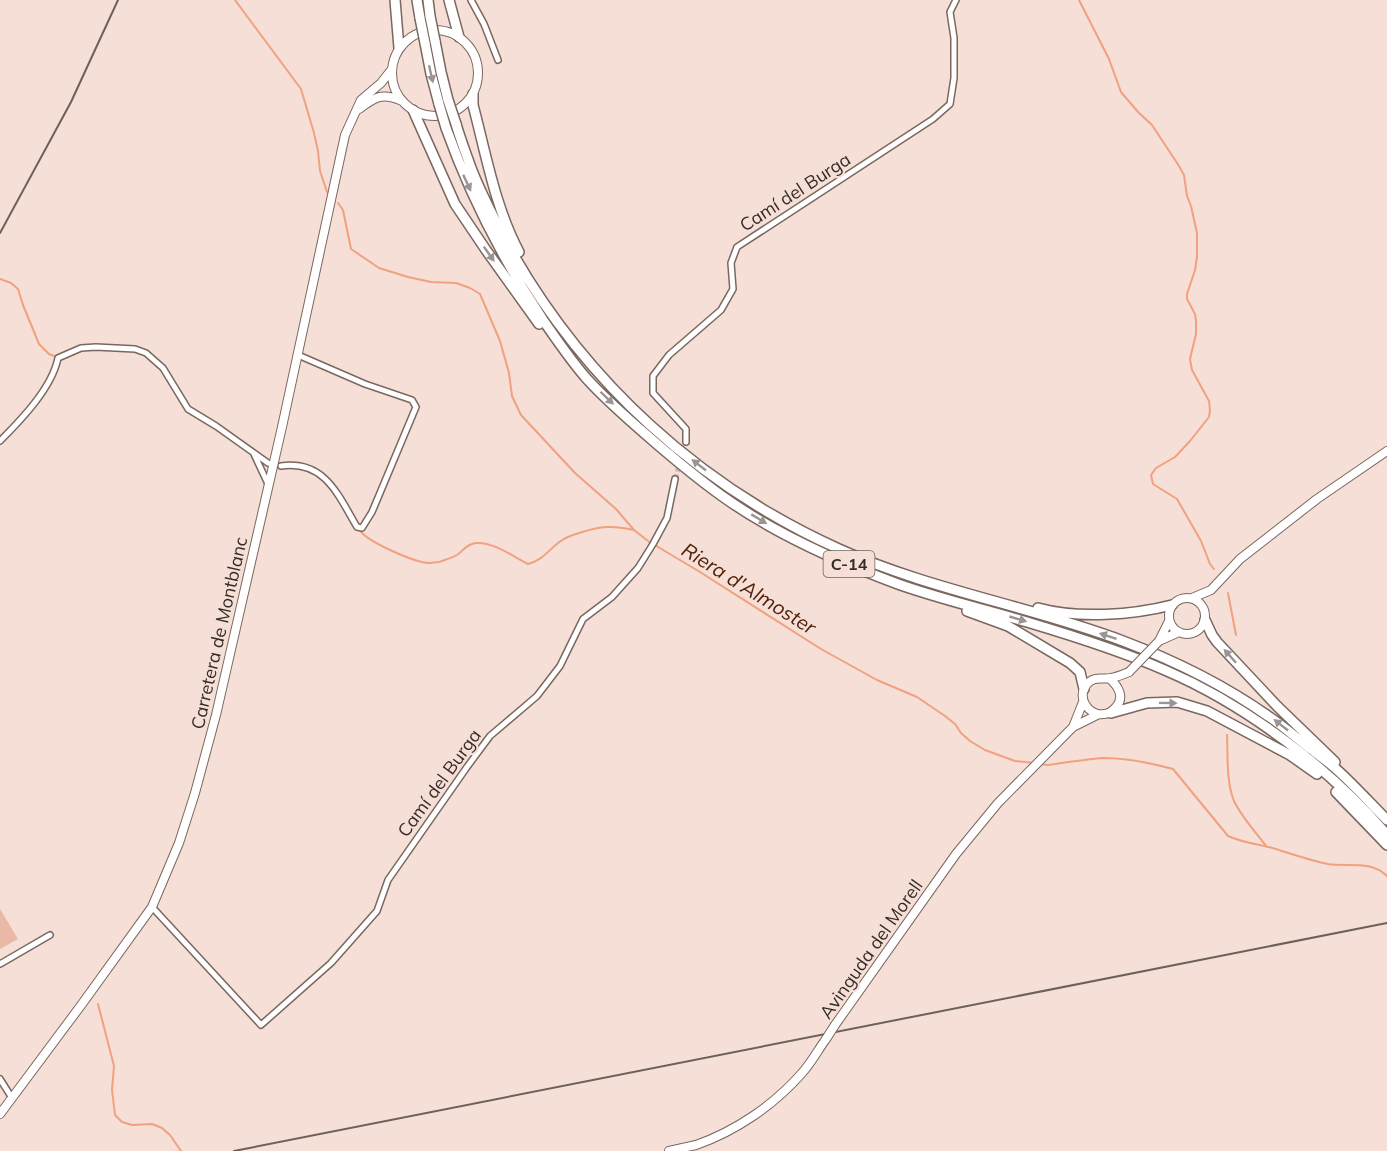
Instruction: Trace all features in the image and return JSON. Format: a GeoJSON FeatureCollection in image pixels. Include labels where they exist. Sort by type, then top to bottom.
{"type":"FeatureCollection","features":[{"type":"Feature","properties":{"kind":"highway"},"geometry":{"type":"LineString","coordinates":[[395,0],[399,48]]}},
{"type":"Feature","properties":{"kind":"highway","name":"C-14"},"geometry":{"type":"LineString","coordinates":[[417,0],[431,74],[456,124],[470,166],[492,214],[528,280],[562,329],[601,377],[637,413],[684,454],[729,489],[784,522],[841,550],[903,574],[1122,641],[1173,662],[1220,686],[1269,716],[1335,768],[1387,820]]}},
{"type":"Feature","properties":{"kind":"highway","name":"C-14"},"geometry":{"type":"LineString","coordinates":[[428,0],[441,72],[446,128],[461,170],[487,227],[520,285],[555,337],[586,378],[631,422],[724,497],[779,531],[837,560],[901,585],[1028,622],[1119,652],[1169,672],[1216,696],[1265,726],[1330,777],[1387,835]]}},
{"type":"Feature","properties":{"kind":"highway"},"geometry":{"type":"LineString","coordinates":[[449,0],[459,37]]}},
{"type":"Feature","properties":{"kind":"highway"},"geometry":{"type":"LineString","coordinates":[[473,94],[473,105],[496,193],[513,239],[532,276],[601,377]]}},
{"type":"Feature","properties":{"kind":"highway"},"geometry":{"type":"LineString","coordinates":[[413,110],[455,204],[551,341],[586,378]]}},
{"type":"Feature","properties":{"kind":"highway"},"geometry":{"type":"LineString","coordinates":[[841,550],[1048,611],[1094,615],[1152,610],[1172,605]]}},
{"type":"Feature","properties":{"kind":"highway"},"geometry":{"type":"LineString","coordinates":[[837,560],[900,590],[979,614],[1008,626],[1070,663],[1080,672],[1084,689]]}},
{"type":"Feature","properties":{"kind":"highway"},"geometry":{"type":"LineString","coordinates":[[1205,615],[1217,642],[1277,706],[1338,765],[1387,820]]}},
{"type":"Feature","properties":{"kind":"highway"},"geometry":{"type":"LineString","coordinates":[[1111,712],[1148,703],[1177,702],[1207,711],[1290,754],[1325,780],[1387,845]]}},
{"type":"Feature","properties":{"kind":"street"},"geometry":{"type":"LineString","coordinates":[[471,0],[484,24],[498,60]]}},
{"type":"Feature","properties":{"kind":"street","name":"Camí del Burga"},"geometry":{"type":"LineString","coordinates":[[686,442],[686,429],[653,393],[653,376],[669,355],[721,310],[733,289],[731,262],[737,247],[933,119],[950,104],[954,78],[954,38],[950,12],[956,0]]}},
{"type":"Feature","properties":{"kind":"street"},"geometry":{"type":"LineString","coordinates":[[355,112],[376,97],[390,96],[413,110],[431,116],[441,116],[460,108],[473,94],[478,76],[477,61],[468,45],[450,32],[431,30],[413,35],[399,48],[392,69],[394,87],[403,102]]}},
{"type":"Feature","properties":{"kind":"street","name":"Carretera de Montblanc"},"geometry":{"type":"LineString","coordinates":[[0,1114],[152,907],[179,843],[216,715],[269,486],[345,135],[361,100],[381,83],[392,69]]}},
{"type":"Feature","properties":{"kind":"street"},"geometry":{"type":"LineString","coordinates":[[0,441],[19,423],[48,383],[56,367],[57,358],[81,348],[105,347],[146,353],[162,368],[188,410],[216,426],[268,463]]}},
{"type":"Feature","properties":{"kind":"street"},"geometry":{"type":"LineString","coordinates":[[281,466],[302,465],[322,475],[338,493],[357,527],[362,528],[372,512],[416,407],[412,400],[365,384],[298,355]]}},
{"type":"Feature","properties":{"kind":"street"},"geometry":{"type":"LineString","coordinates":[[1129,672],[1110,679],[1097,678],[1089,682],[1084,689],[1083,702],[1088,710],[1097,715],[1111,712],[1119,704],[1120,691],[1129,672],[1159,641],[1169,621],[1172,605],[1181,598],[1192,598],[1211,590],[1240,559],[1317,499],[1387,451]]}},
{"type":"Feature","properties":{"kind":"street"},"geometry":{"type":"LineString","coordinates":[[253,452],[269,486]]}},
{"type":"Feature","properties":{"kind":"street","name":"Camí del Burga"},"geometry":{"type":"LineString","coordinates":[[152,907],[261,1025],[331,963],[377,911],[388,880],[490,736],[537,696],[560,666],[583,619],[612,597],[638,568],[667,518],[675,479]]}},
{"type":"Feature","properties":{"kind":"street"},"geometry":{"type":"LineString","coordinates":[[1169,621],[1174,630],[1179,633],[1195,633],[1200,630],[1211,590]]}},
{"type":"Feature","properties":{"kind":"street"},"geometry":{"type":"LineString","coordinates":[[1192,598],[1200,603],[1205,615]]}},
{"type":"Feature","properties":{"kind":"street"},"geometry":{"type":"LineString","coordinates":[[1159,641],[1179,633]]}},
{"type":"Feature","properties":{"kind":"street"},"geometry":{"type":"LineString","coordinates":[[1110,679],[1120,691]]}},
{"type":"Feature","properties":{"kind":"street","name":"Avinguda del Morell"},"geometry":{"type":"LineString","coordinates":[[1073,727],[1083,702]]}},
{"type":"Feature","properties":{"kind":"street","name":"Avinguda del Morell"},"geometry":{"type":"LineString","coordinates":[[669,1151],[695,1145],[722,1134],[760,1111],[788,1088],[803,1072],[956,854],[998,803],[1073,727],[1097,715]]}},
{"type":"Feature","properties":{"kind":"street"},"geometry":{"type":"LineString","coordinates":[[0,964],[50,935]]}},
{"type":"Feature","properties":{"kind":"street"},"geometry":{"type":"LineString","coordinates":[[0,1079],[12,1098]]}},
{"type":"Feature","properties":{"kind":"shaded area"},"geometry":{"type":"Polygon","coordinates":[[[0,909],[18,939],[0,949],[0,909]]]}},
{"type":"Feature","properties":{"kind":"waterway","name":"Riera d'Almoster"},"geometry":{"type":"LineString","coordinates":[[235,0],[301,89],[314,133],[320,171],[327,192]]}},
{"type":"Feature","properties":{"kind":"waterway"},"geometry":{"type":"LineString","coordinates":[[1079,0],[1109,59],[1121,92],[1152,125],[1184,175],[1197,233],[1195,270],[1187,294],[1196,321],[1196,334],[1190,359],[1192,370],[1209,401],[1210,410],[1209,417],[1190,441],[1175,457],[1156,468],[1151,475],[1153,484],[1177,499],[1214,569]]}},
{"type":"Feature","properties":{"kind":"waterway","name":"Riera d'Almoster"},"geometry":{"type":"LineString","coordinates":[[338,203],[343,210],[351,249],[379,268],[431,282],[456,283],[480,294],[500,341],[509,373],[512,396],[521,415],[575,473],[616,509],[634,530],[821,649],[877,680],[917,697],[945,716],[970,741],[985,750],[1015,761],[1034,763]]}},
{"type":"Feature","properties":{"kind":"waterway"},"geometry":{"type":"LineString","coordinates":[[0,279],[11,283],[18,289],[39,344],[49,354],[59,355]]}},
{"type":"Feature","properties":{"kind":"waterway"},"geometry":{"type":"LineString","coordinates":[[67,351],[83,345],[93,345]]}},
{"type":"Feature","properties":{"kind":"waterway"},"geometry":{"type":"LineString","coordinates":[[296,463],[308,466]]}},
{"type":"Feature","properties":{"kind":"waterway"},"geometry":{"type":"LineString","coordinates":[[359,529],[380,545],[423,562],[439,562],[457,555],[467,546],[483,543],[496,547],[528,564],[541,558],[558,543],[576,534],[606,527],[634,530]]}},
{"type":"Feature","properties":{"kind":"waterway"},"geometry":{"type":"LineString","coordinates":[[1228,593],[1236,635]]}},
{"type":"Feature","properties":{"kind":"waterway"},"geometry":{"type":"LineString","coordinates":[[1227,735],[1231,793],[1245,818],[1267,847]]}},
{"type":"Feature","properties":{"kind":"waterway","name":"Riera d'Almoster"},"geometry":{"type":"LineString","coordinates":[[1040,764],[1112,758],[1173,769],[1228,836],[1328,864],[1367,866],[1387,876]]}},
{"type":"Feature","properties":{"kind":"waterway"},"geometry":{"type":"LineString","coordinates":[[98,1004],[114,1066],[112,1090],[115,1115],[122,1122],[132,1125],[152,1124],[162,1128],[181,1151]]}},
{"type":"Feature","properties":{"kind":"tunnel"},"geometry":{"type":"LineString","coordinates":[[675,479],[680,463]]}},
{"type":"Feature","properties":{"kind":"railway"},"geometry":{"type":"LineString","coordinates":[[0,233],[71,102],[118,0]]}},
{"type":"Feature","properties":{"kind":"railway"},"geometry":{"type":"LineString","coordinates":[[234,1151],[1387,923]]}}]}
